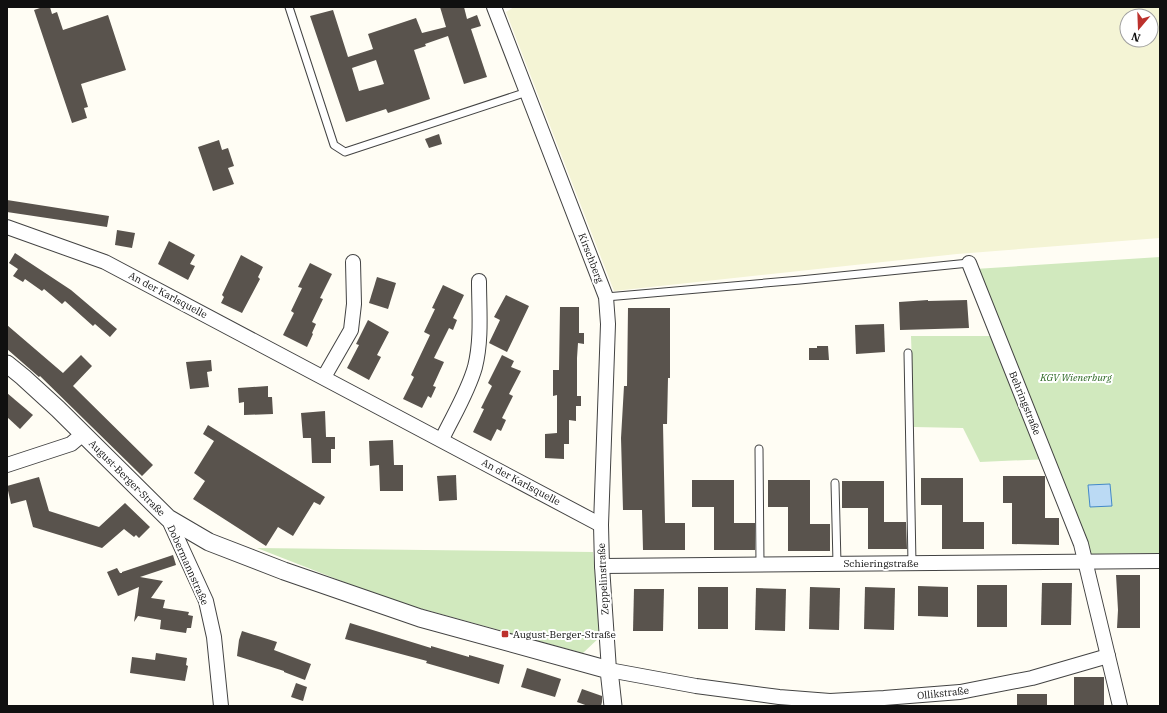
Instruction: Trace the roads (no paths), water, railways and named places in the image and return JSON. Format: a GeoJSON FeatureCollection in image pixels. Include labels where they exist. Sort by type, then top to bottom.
{"type":"FeatureCollection","features":[{"type":"Feature","properties":{"kind":"street","name":"Kirschberg"},"geometry":{"type":"LineString","coordinates":[[494,7],[606,297],[608,324],[601,525]]}},
{"type":"Feature","properties":{"kind":"street","name":"An der Karlsquelle"},"geometry":{"type":"LineString","coordinates":[[7,227],[105,262],[442,439],[601,525]]}},
{"type":"Feature","properties":{"kind":"street"},"geometry":{"type":"LineString","coordinates":[[324,377],[351,330],[354,304],[354,262]]}},
{"type":"Feature","properties":{"kind":"street","name":"Behringstraße"},"geometry":{"type":"LineString","coordinates":[[969,263],[1081,544],[1085,561]]}},
{"type":"Feature","properties":{"kind":"street"},"geometry":{"type":"LineString","coordinates":[[442,439],[475,367],[479,340],[479,281]]}},
{"type":"Feature","properties":{"kind":"street","name":"August-Berger-Straße"},"geometry":{"type":"LineString","coordinates":[[7,364],[35,388],[168,518],[209,542],[284,571],[420,618],[609,670]]}},
{"type":"Feature","properties":{"kind":"street"},"geometry":{"type":"LineString","coordinates":[[7,465],[71,444],[82,434]]}},
{"type":"Feature","properties":{"kind":"street","name":"Dobermannstraße"},"geometry":{"type":"LineString","coordinates":[[168,518],[206,601],[214,637],[221,706]]}},
{"type":"Feature","properties":{"kind":"street","name":"Zeppelinstraße"},"geometry":{"type":"LineString","coordinates":[[601,525],[602,566],[613,706]]}},
{"type":"Feature","properties":{"kind":"street","name":"Schieringstraße"},"geometry":{"type":"LineString","coordinates":[[602,566],[1160,560]]}},
{"type":"Feature","properties":{"kind":"street"},"geometry":{"type":"LineString","coordinates":[[1085,561],[1120,706]]}},
{"type":"Feature","properties":{"kind":"street","name":"Ollikstraße"},"geometry":{"type":"LineString","coordinates":[[609,670],[696,686],[779,697],[830,701],[960,692],[1032,678],[1108,656]]}},
{"type":"Feature","properties":{"kind":"lane"},"geometry":{"type":"LineString","coordinates":[[289,7],[334,145],[345,152],[527,92]]}},
{"type":"Feature","properties":{"kind":"lane"},"geometry":{"type":"LineString","coordinates":[[606,297],[969,263]]}},
{"type":"Feature","properties":{"kind":"lane"},"geometry":{"type":"LineString","coordinates":[[908,353],[912,563]]}},
{"type":"Feature","properties":{"kind":"lane"},"geometry":{"type":"LineString","coordinates":[[759,449],[760,564]]}},
{"type":"Feature","properties":{"kind":"lane"},"geometry":{"type":"LineString","coordinates":[[835,482],[837,563]]}},
{"type":"Feature","properties":{"kind":"water"},"geometry":{"type":"Polygon","coordinates":[[[1110,484],[1112,506],[1090,507],[1088,485],[1110,484]]]}},
{"type":"Feature","properties":{"kind":"place","name":"August-Berger-Straße"},"geometry":{"type":"Point","coordinates":[505,634]}},
{"type":"Feature","properties":{"kind":"park label","name":"KGV Wienerburg"},"geometry":{"type":"Point","coordinates":[1076,377]}}]}
